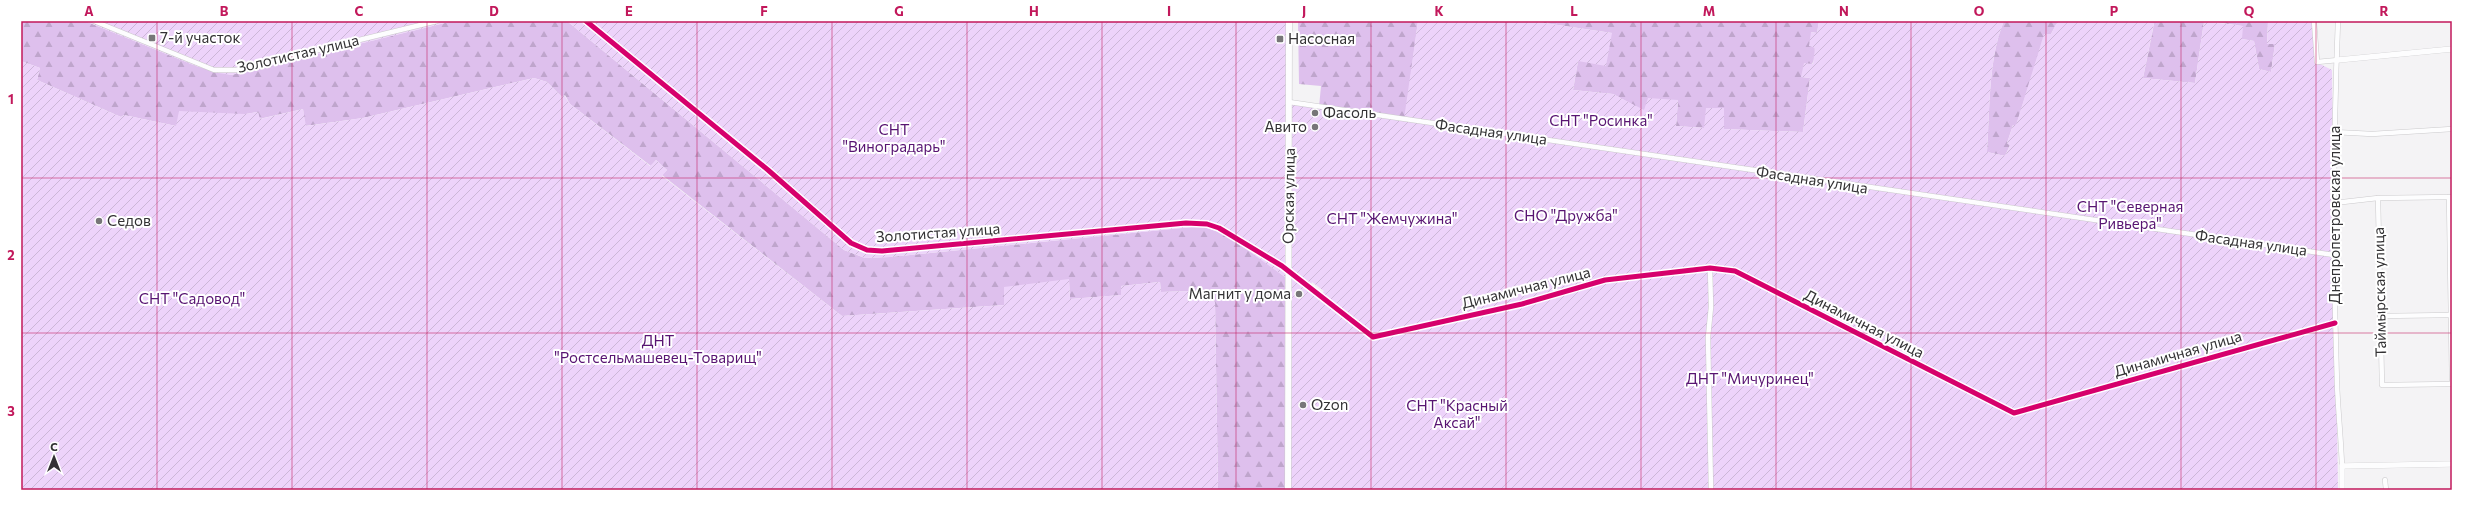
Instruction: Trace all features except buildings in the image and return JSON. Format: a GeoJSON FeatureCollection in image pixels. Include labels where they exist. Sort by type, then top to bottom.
{"type":"FeatureCollection","features":[{"type":"Feature","properties":{"kind":"main road","name":"Орская улица"},"geometry":{"type":"LineString","coordinates":[[1288,490],[1289,21]]}},
{"type":"Feature","properties":{"kind":"street","name":"Золотистая улица"},"geometry":{"type":"LineString","coordinates":[[94,21],[203,66],[224,71],[244,68],[437,21]]}},
{"type":"Feature","properties":{"kind":"street","name":"Золотистая улица"},"geometry":{"type":"LineString","coordinates":[[586,21],[768,170],[851,243],[867,250],[882,251],[1197,223],[1219,228],[1288,271],[1374,337]]}},
{"type":"Feature","properties":{"kind":"street"},"geometry":{"type":"LineString","coordinates":[[2314,21],[2317,62],[2452,49]]}},
{"type":"Feature","properties":{"kind":"street","name":"Днепропетровская улица"},"geometry":{"type":"LineString","coordinates":[[2338,21],[2338,60],[2334,132],[2334,255],[2335,323],[2342,490]]}},
{"type":"Feature","properties":{"kind":"street","name":"Фасадная улица"},"geometry":{"type":"LineString","coordinates":[[1290,102],[2334,255]]}},
{"type":"Feature","properties":{"kind":"street"},"geometry":{"type":"LineString","coordinates":[[2334,132],[2372,134],[2452,129]]}},
{"type":"Feature","properties":{"kind":"street"},"geometry":{"type":"LineString","coordinates":[[2334,204],[2378,198],[2451,197],[2452,384]]}},
{"type":"Feature","properties":{"kind":"street","name":"Таймырская улица"},"geometry":{"type":"LineString","coordinates":[[2378,198],[2382,385],[2452,384]]}},
{"type":"Feature","properties":{"kind":"street"},"geometry":{"type":"LineString","coordinates":[[1710,268],[1711,306],[1708,337],[1711,490]]}},
{"type":"Feature","properties":{"kind":"street","name":"Динамичная улица"},"geometry":{"type":"LineString","coordinates":[[1374,337],[1522,304],[1605,280],[1710,268],[1735,271],[2014,413],[2335,323]]}},
{"type":"Feature","properties":{"kind":"street"},"geometry":{"type":"LineString","coordinates":[[2380,316],[2451,316]]}},
{"type":"Feature","properties":{"kind":"street"},"geometry":{"type":"LineString","coordinates":[[2342,466],[2452,464]]}},
{"type":"Feature","properties":{"kind":"street"},"geometry":{"type":"LineString","coordinates":[[2385,480],[2386,490]]}},
{"type":"Feature","properties":{"kind":"green space"},"geometry":{"type":"Polygon","coordinates":[[[21,21],[85,21],[196,66],[231,75],[453,21],[567,21],[844,250],[865,258],[890,257],[1202,226],[1213,229],[1225,234],[1246,247],[1285,277],[1288,310],[1287,490],[1218,490],[1215,302],[1191,291],[1161,292],[1160,282],[1121,286],[1122,295],[1070,299],[1069,280],[1004,305],[842,316],[662,175],[667,170],[656,160],[651,166],[570,104],[565,95],[562,97],[547,82],[534,78],[363,118],[305,126],[303,109],[259,119],[258,112],[176,126],[124,115],[121,117],[37,80],[40,68],[21,61],[21,21]]]}},
{"type":"Feature","properties":{"kind":"green space"},"geometry":{"type":"Polygon","coordinates":[[[85,21],[453,21],[231,75],[218,73],[196,66],[85,21]]]}},
{"type":"Feature","properties":{"kind":"green space","name":"СНТ \"Виноградарь\""},"geometry":{"type":"Polygon","coordinates":[[[567,21],[1287,21],[1285,277],[1226,235],[1202,226],[890,257],[865,258],[844,250],[567,21]]]}},
{"type":"Feature","properties":{"kind":"green space"},"geometry":{"type":"Polygon","coordinates":[[[1298,21],[1418,21],[1405,119],[1319,107],[1321,86],[1299,84],[1298,21]]]}},
{"type":"Feature","properties":{"kind":"green space"},"geometry":{"type":"Polygon","coordinates":[[[1418,21],[1531,21],[1612,33],[1606,66],[1578,61],[1573,90],[1613,94],[1644,110],[1648,98],[1678,100],[1676,126],[1704,128],[1706,108],[1724,108],[1724,129],[1803,132],[1810,78],[1801,77],[1804,63],[1813,64],[1815,48],[1809,46],[1811,32],[1817,33],[1819,21],[2004,21],[1995,51],[1992,68],[1987,152],[2005,156],[2010,146],[2007,143],[2013,125],[2016,125],[2044,34],[2051,34],[2058,21],[2141,21],[2154,23],[2143,78],[2195,83],[2204,21],[2243,26],[2242,39],[2254,41],[2259,69],[2271,72],[2275,44],[2267,44],[2268,21],[2316,21],[2318,63],[2332,70],[2338,490],[1289,490],[1288,276],[1319,298],[1324,291],[1312,282],[1310,287],[1296,277],[1296,272],[1291,272],[1291,103],[1404,119],[1418,21]]]}},
{"type":"Feature","properties":{"kind":"green space"},"geometry":{"type":"Polygon","coordinates":[[[1531,21],[1819,21],[1817,33],[1811,32],[1815,56],[1811,66],[1802,77],[1810,78],[1803,132],[1724,129],[1724,108],[1704,128],[1676,126],[1678,100],[1644,111],[1613,94],[1573,90],[1578,61],[1612,33],[1531,21]]]}},
{"type":"Feature","properties":{"kind":"green space"},"geometry":{"type":"Polygon","coordinates":[[[2004,21],[2058,21],[2051,34],[2045,34],[2016,126],[2013,125],[2007,143],[2010,145],[2005,156],[1987,152],[1992,68],[1995,51],[2004,21]]]}},
{"type":"Feature","properties":{"kind":"green space"},"geometry":{"type":"Polygon","coordinates":[[[2141,21],[2204,21],[2195,83],[2143,78],[2154,24],[2141,21]]]}},
{"type":"Feature","properties":{"kind":"green space"},"geometry":{"type":"Polygon","coordinates":[[[2209,21],[2268,21],[2267,43],[2275,44],[2271,72],[2259,69],[2254,41],[2242,39],[2242,26],[2209,21]]]}},
{"type":"Feature","properties":{"kind":"green space"},"geometry":{"type":"Polygon","coordinates":[[[21,61],[40,68],[37,80],[121,117],[124,115],[176,126],[179,111],[245,114],[258,112],[260,119],[303,109],[306,126],[363,118],[534,78],[547,82],[562,97],[564,95],[570,104],[650,166],[656,160],[667,170],[662,176],[842,316],[1004,305],[1004,287],[1069,279],[1070,299],[1121,295],[1121,286],[1160,282],[1161,292],[1191,291],[1215,302],[1218,490],[21,490],[21,61]]]}},
{"type":"Feature","properties":{"kind":"cycle path"},"geometry":{"type":"LineString","coordinates":[[586,21],[768,170],[851,243],[867,250],[882,251],[1186,223],[1207,224],[1219,228],[1282,266],[1373,337],[1522,304],[1605,280],[1710,268],[1735,271],[2014,413],[2335,323]]}},
{"type":"Feature","properties":{"kind":"place","name":"7-й участок"},"geometry":{"type":"Point","coordinates":[152,38]}},
{"type":"Feature","properties":{"kind":"place","name":"Насосная"},"geometry":{"type":"Point","coordinates":[1280,39]}},
{"type":"Feature","properties":{"kind":"place","name":"Фасоль"},"geometry":{"type":"Point","coordinates":[1315,113]}},
{"type":"Feature","properties":{"kind":"place","name":"Авито"},"geometry":{"type":"Point","coordinates":[1315,127]}},
{"type":"Feature","properties":{"kind":"place","name":"Седов"},"geometry":{"type":"Point","coordinates":[99,221]}},
{"type":"Feature","properties":{"kind":"place","name":"Магнит у дома"},"geometry":{"type":"Point","coordinates":[1299,294]}},
{"type":"Feature","properties":{"kind":"place","name":"Ozon"},"geometry":{"type":"Point","coordinates":[1303,405]}},
{"type":"Feature","properties":{"kind":"park label","name":"СНТ \"Росинка\""},"geometry":{"type":"Point","coordinates":[1601,121]}},
{"type":"Feature","properties":{"kind":"park label","name":"СНО \"Дружба\""},"geometry":{"type":"Point","coordinates":[1566,216]}},
{"type":"Feature","properties":{"kind":"park label","name":"СНТ \"Северная Ривьера\""},"geometry":{"type":"Point","coordinates":[2130,216]}},
{"type":"Feature","properties":{"kind":"park label","name":"СНТ \"Жемчужина\""},"geometry":{"type":"Point","coordinates":[1392,219]}},
{"type":"Feature","properties":{"kind":"park label","name":"СНТ \"Садовод\""},"geometry":{"type":"Point","coordinates":[192,299]}},
{"type":"Feature","properties":{"kind":"park label","name":"ДНТ \"Ростсельмашевец-Товарищ\""},"geometry":{"type":"Point","coordinates":[658,350]}},
{"type":"Feature","properties":{"kind":"park label","name":"ДНТ \"Мичуринец\""},"geometry":{"type":"Point","coordinates":[1750,379]}},
{"type":"Feature","properties":{"kind":"park label","name":"СНТ \"Красный Аксай\""},"geometry":{"type":"Point","coordinates":[1457,414]}}]}
